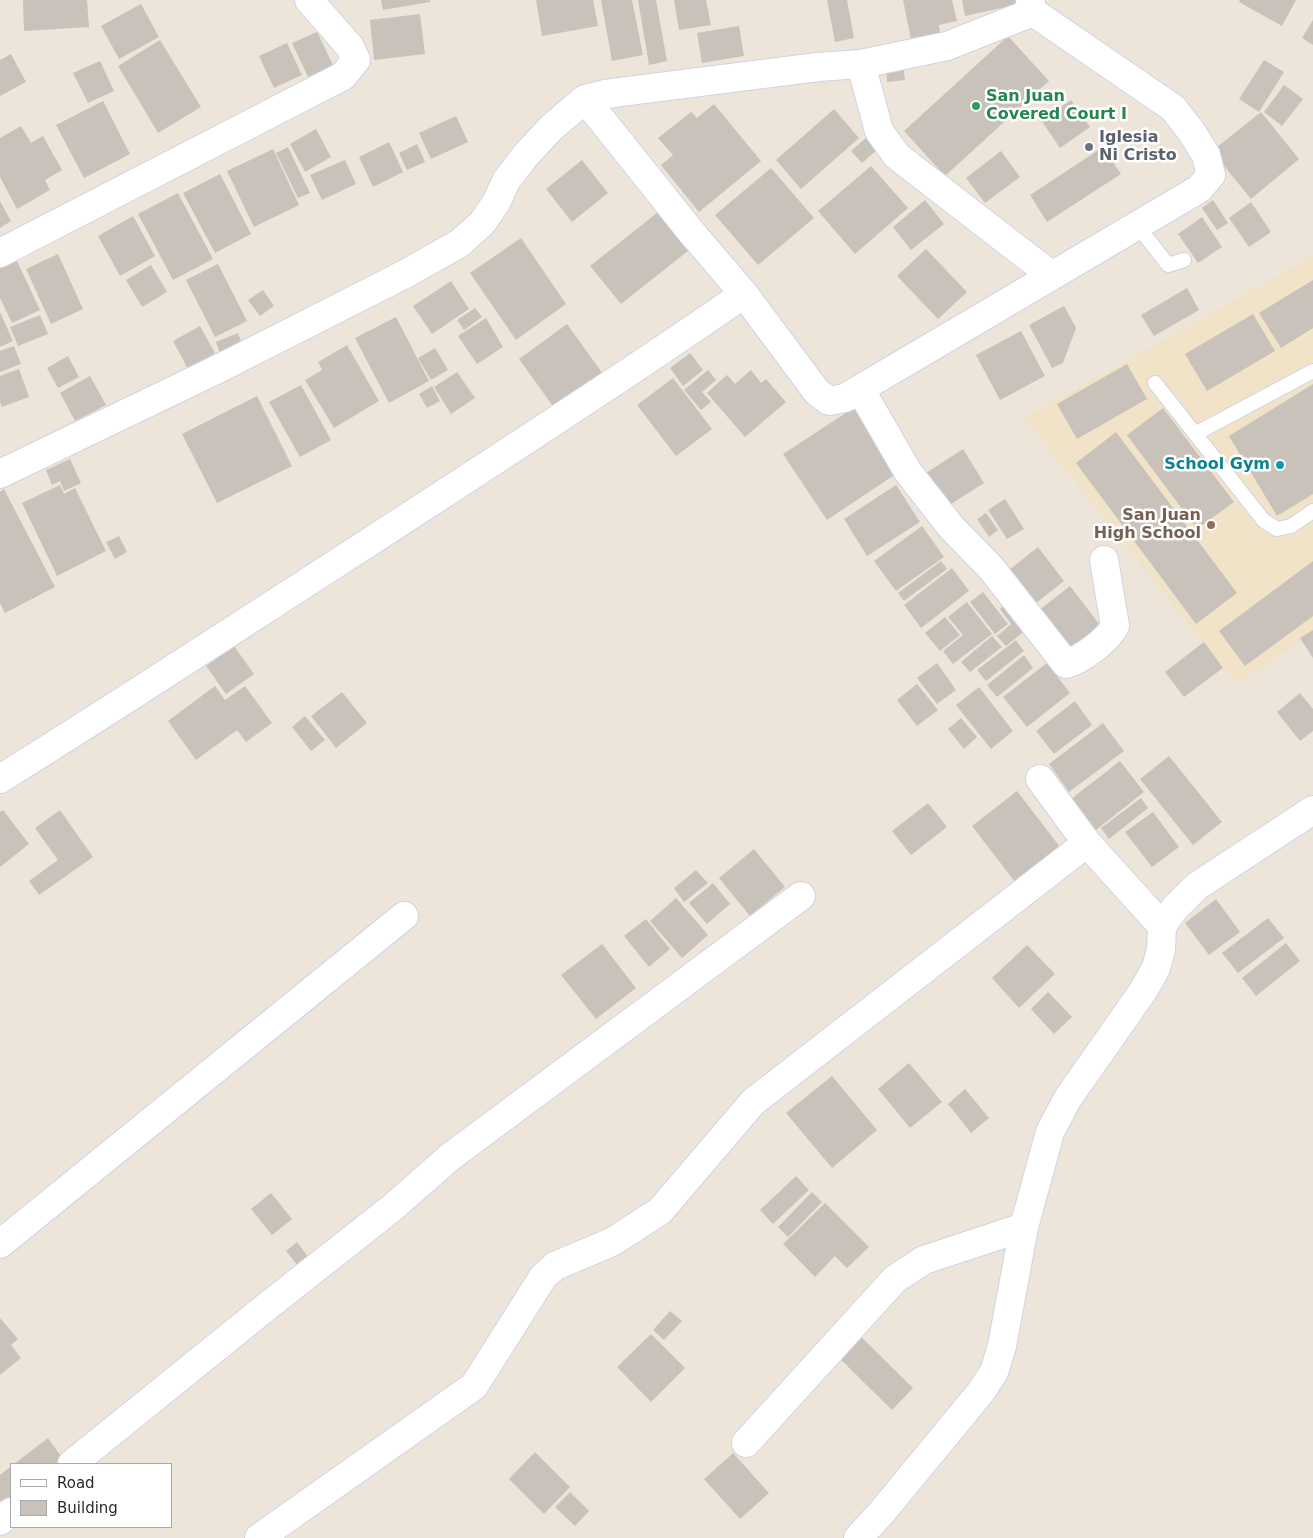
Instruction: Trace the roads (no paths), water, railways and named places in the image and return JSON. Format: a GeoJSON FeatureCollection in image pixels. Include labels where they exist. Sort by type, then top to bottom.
{"type":"FeatureCollection","features":[{"type":"Feature","properties":{"kind":"street"},"geometry":{"type":"LineString","coordinates":[[0,253],[343,76],[356,60],[353,53],[338,31],[309,0]]}},
{"type":"Feature","properties":{"kind":"street"},"geometry":{"type":"LineString","coordinates":[[0,474],[220,368],[460,243],[482,223],[496,202],[506,181],[525,156],[551,128],[585,99],[605,94],[818,67],[861,64],[947,46],[1032,6],[1173,108],[1191,131],[1206,155],[1211,175],[1199,189],[845,398],[829,401],[817,392],[744,294],[692,233],[585,99]]}},
{"type":"Feature","properties":{"kind":"street"},"geometry":{"type":"LineString","coordinates":[[861,64],[879,131],[897,156],[1051,275]]}},
{"type":"Feature","properties":{"kind":"street"},"geometry":{"type":"LineString","coordinates":[[0,779],[71,735],[665,349],[744,294]]}},
{"type":"Feature","properties":{"kind":"street"},"geometry":{"type":"LineString","coordinates":[[860,389],[908,472],[951,527],[991,568],[1066,664],[1076,661],[1110,635],[1115,626],[1104,560]]}},
{"type":"Feature","properties":{"kind":"street"},"geometry":{"type":"LineString","coordinates":[[1040,780],[1087,843],[1162,926]]}},
{"type":"Feature","properties":{"kind":"street"},"geometry":{"type":"LineString","coordinates":[[858,1538],[888,1505],[974,1400],[994,1372],[1002,1346],[1024,1227],[1050,1132],[1068,1098],[1143,991],[1156,968],[1161,950],[1162,926],[1175,908],[1197,886],[1313,810]]}},
{"type":"Feature","properties":{"kind":"street"},"geometry":{"type":"LineString","coordinates":[[259,1538],[474,1386],[543,1277],[555,1266],[612,1242],[660,1211],[753,1102],[1087,843]]}},
{"type":"Feature","properties":{"kind":"street"},"geometry":{"type":"LineString","coordinates":[[73,1463],[392,1208],[450,1157],[801,896]]}},
{"type":"Feature","properties":{"kind":"street"},"geometry":{"type":"LineString","coordinates":[[0,1244],[404,916]]}},
{"type":"Feature","properties":{"kind":"street"},"geometry":{"type":"LineString","coordinates":[[746,1443],[895,1279],[924,1260],[1024,1227]]}},
{"type":"Feature","properties":{"kind":"street"},"geometry":{"type":"LineString","coordinates":[[0,1521],[10,1513]]}},
{"type":"Feature","properties":{"kind":"lane"},"geometry":{"type":"LineString","coordinates":[[1137,225],[1168,265],[1184,260]]}},
{"type":"Feature","properties":{"kind":"lane"},"geometry":{"type":"LineString","coordinates":[[1195,434],[1313,372]]}},
{"type":"Feature","properties":{"kind":"lane"},"geometry":{"type":"LineString","coordinates":[[1155,383],[1264,521],[1277,529],[1291,526],[1313,511]]}},
{"type":"Feature","properties":{"kind":"place","name":"San Juan Covered Court I"},"geometry":{"type":"Point","coordinates":[976,106]}},
{"type":"Feature","properties":{"kind":"place","name":"Iglesia Ni Cristo"},"geometry":{"type":"Point","coordinates":[1089,147]}},
{"type":"Feature","properties":{"kind":"place","name":"School Gym"},"geometry":{"type":"Point","coordinates":[1280,465]}},
{"type":"Feature","properties":{"kind":"place","name":"San Juan High School"},"geometry":{"type":"Point","coordinates":[1211,525]}}]}
